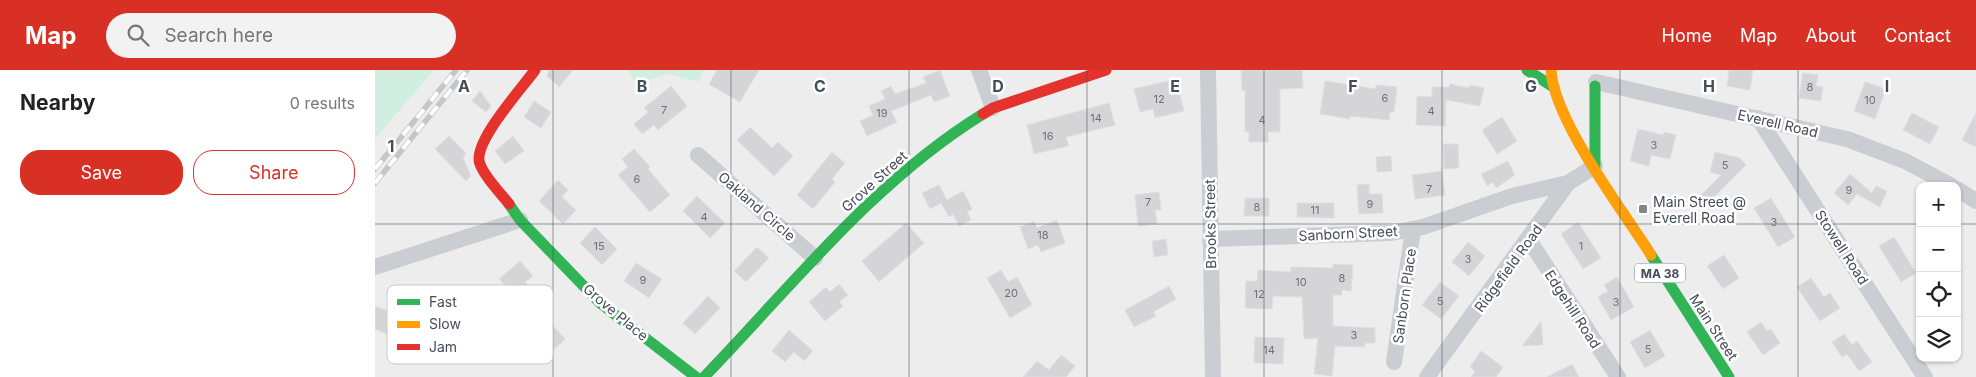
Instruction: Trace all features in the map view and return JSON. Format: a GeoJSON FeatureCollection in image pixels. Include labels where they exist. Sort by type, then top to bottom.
{"type":"FeatureCollection","features":[{"type":"Feature","properties":{"kind":"street","name":"Grove Place"},"geometry":{"type":"LineString","coordinates":[[535,70],[488,134],[478,158],[520,220],[600,303],[696,377]]}},
{"type":"Feature","properties":{"kind":"street"},"geometry":{"type":"LineString","coordinates":[[979,70],[993,108]]}},
{"type":"Feature","properties":{"kind":"street","name":"Grove Street"},"geometry":{"type":"LineString","coordinates":[[704,377],[815,258],[909,167],[977,116],[993,108],[1106,70]]}},
{"type":"Feature","properties":{"kind":"street","name":"Brooks Street"},"geometry":{"type":"LineString","coordinates":[[1208,70],[1213,377]]}},
{"type":"Feature","properties":{"kind":"street"},"geometry":{"type":"LineString","coordinates":[[1527,70],[1553,87],[1561,96],[1576,99],[1588,95],[1595,79]]}},
{"type":"Feature","properties":{"kind":"street","name":"MA 38"},"geometry":{"type":"LineString","coordinates":[[1551,70],[1553,87]]}},
{"type":"Feature","properties":{"kind":"street"},"geometry":{"type":"LineString","coordinates":[[1595,79],[1595,166]]}},
{"type":"Feature","properties":{"kind":"street","name":"Everell Road"},"geometry":{"type":"LineString","coordinates":[[1595,79],[1860,143],[1913,164],[1946,182]]}},
{"type":"Feature","properties":{"kind":"street","name":"Main Street"},"geometry":{"type":"LineString","coordinates":[[1553,87],[1569,126],[1646,251],[1729,377]]}},
{"type":"Feature","properties":{"kind":"street","name":"Stowell Road"},"geometry":{"type":"LineString","coordinates":[[1758,118],[1925,377]]}},
{"type":"Feature","properties":{"kind":"street","name":"Oakland Circle"},"geometry":{"type":"LineString","coordinates":[[698,155],[815,258]]}},
{"type":"Feature","properties":{"kind":"street","name":"Ridgefield Road"},"geometry":{"type":"LineString","coordinates":[[1427,377],[1529,240],[1568,183],[1595,166]]}},
{"type":"Feature","properties":{"kind":"street","name":"Sanborn Street"},"geometry":{"type":"LineString","coordinates":[[1211,238],[1379,234],[1413,229],[1505,198],[1568,183]]}},
{"type":"Feature","properties":{"kind":"street"},"geometry":{"type":"LineString","coordinates":[[1961,192],[1976,201]]}},
{"type":"Feature","properties":{"kind":"street"},"geometry":{"type":"LineString","coordinates":[[375,267],[520,220]]}},
{"type":"Feature","properties":{"kind":"street","name":"Sanborn Place"},"geometry":{"type":"LineString","coordinates":[[1394,362],[1413,229]]}},
{"type":"Feature","properties":{"kind":"street","name":"Edgehill Road"},"geometry":{"type":"LineString","coordinates":[[1529,240],[1618,377]]}},
{"type":"Feature","properties":{"kind":"green space"},"geometry":{"type":"Polygon","coordinates":[[[375,70],[434,70],[375,139],[375,70]]]}},
{"type":"Feature","properties":{"kind":"green space"},"geometry":{"type":"Polygon","coordinates":[[[628,70],[704,70],[698,82],[669,74],[635,83],[628,70]]]}},
{"type":"Feature","properties":{"kind":"building"},"geometry":{"type":"Polygon","coordinates":[[[549,70],[573,70],[559,87],[547,76],[549,70]]]}},
{"type":"Feature","properties":{"kind":"building"},"geometry":{"type":"Polygon","coordinates":[[[717,70],[759,70],[740,102],[709,84],[717,70]]]}},
{"type":"Feature","properties":{"kind":"building"},"geometry":{"type":"Polygon","coordinates":[[[940,70],[950,96],[934,102],[931,95],[891,111],[897,122],[867,136],[860,121],[873,115],[869,106],[885,99],[881,91],[891,86],[895,94],[926,83],[923,77],[940,70]]]}},
{"type":"Feature","properties":{"kind":"building"},"geometry":{"type":"Polygon","coordinates":[[[1241,70],[1302,70],[1303,88],[1280,89],[1280,132],[1268,132],[1268,142],[1249,142],[1249,132],[1245,132],[1245,90],[1242,91],[1241,70]]]}},
{"type":"Feature","properties":{"kind":"building"},"geometry":{"type":"Polygon","coordinates":[[[1729,70],[1753,70],[1750,90],[1727,86],[1729,70]]]}},
{"type":"Feature","properties":{"kind":"building"},"geometry":{"type":"Polygon","coordinates":[[[1803,73],[1818,75],[1816,86],[1823,87],[1821,101],[1799,98],[1803,73]]]}},
{"type":"Feature","properties":{"kind":"building"},"geometry":{"type":"Polygon","coordinates":[[[1176,79],[1184,111],[1155,118],[1153,109],[1140,112],[1134,89],[1176,79]]]}},
{"type":"Feature","properties":{"kind":"building"},"geometry":{"type":"Polygon","coordinates":[[[1325,81],[1376,89],[1376,85],[1397,87],[1394,112],[1390,112],[1389,120],[1350,116],[1350,119],[1320,114],[1325,81]]]}},
{"type":"Feature","properties":{"kind":"building"},"geometry":{"type":"Polygon","coordinates":[[[1865,82],[1886,89],[1875,119],[1854,111],[1865,82]]]}},
{"type":"Feature","properties":{"kind":"building"},"geometry":{"type":"Polygon","coordinates":[[[1450,84],[1469,88],[1470,85],[1484,88],[1480,106],[1446,100],[1445,126],[1416,125],[1417,96],[1432,97],[1432,87],[1449,87],[1450,84]]]}},
{"type":"Feature","properties":{"kind":"building"},"geometry":{"type":"Polygon","coordinates":[[[671,86],[687,106],[658,130],[654,125],[642,134],[634,124],[648,112],[644,108],[671,86]]]}},
{"type":"Feature","properties":{"kind":"building"},"geometry":{"type":"Polygon","coordinates":[[[480,91],[491,106],[486,112],[472,101],[480,91]]]}},
{"type":"Feature","properties":{"kind":"building"},"geometry":{"type":"Polygon","coordinates":[[[534,101],[551,112],[541,128],[524,117],[534,101]]]}},
{"type":"Feature","properties":{"kind":"building"},"geometry":{"type":"Polygon","coordinates":[[[1109,103],[1115,125],[1066,137],[1069,146],[1034,154],[1027,125],[1109,103]]]}},
{"type":"Feature","properties":{"kind":"building"},"geometry":{"type":"Polygon","coordinates":[[[1912,113],[1939,127],[1930,144],[1903,130],[1912,113]]]}},
{"type":"Feature","properties":{"kind":"building"},"geometry":{"type":"Polygon","coordinates":[[[1976,113],[1976,147],[1962,140],[1976,113]]]}},
{"type":"Feature","properties":{"kind":"building"},"geometry":{"type":"Polygon","coordinates":[[[1502,117],[1517,141],[1497,154],[1482,130],[1502,117]]]}},
{"type":"Feature","properties":{"kind":"building"},"geometry":{"type":"Polygon","coordinates":[[[750,127],[772,148],[778,142],[793,156],[774,176],[737,140],[750,127]]]}},
{"type":"Feature","properties":{"kind":"building"},"geometry":{"type":"Polygon","coordinates":[[[1638,129],[1663,135],[1664,132],[1676,135],[1670,159],[1651,155],[1649,166],[1630,161],[1638,129]]]}},
{"type":"Feature","properties":{"kind":"building"},"geometry":{"type":"Polygon","coordinates":[[[449,136],[466,153],[463,158],[471,176],[466,181],[435,149],[449,136]]]}},
{"type":"Feature","properties":{"kind":"building"},"geometry":{"type":"Polygon","coordinates":[[[513,136],[524,151],[505,164],[495,151],[513,136]]]}},
{"type":"Feature","properties":{"kind":"building"},"geometry":{"type":"Polygon","coordinates":[[[1443,144],[1458,144],[1459,168],[1444,169],[1443,144]]]}},
{"type":"Feature","properties":{"kind":"building"},"geometry":{"type":"Polygon","coordinates":[[[634,149],[650,167],[648,169],[670,195],[650,212],[618,175],[628,167],[622,159],[634,149]]]}},
{"type":"Feature","properties":{"kind":"building"},"geometry":{"type":"Polygon","coordinates":[[[832,152],[845,163],[832,179],[835,182],[813,209],[797,195],[832,152]]]}},
{"type":"Feature","properties":{"kind":"building"},"geometry":{"type":"Polygon","coordinates":[[[1715,152],[1740,158],[1746,165],[1708,203],[1701,195],[1721,175],[1710,172],[1715,152]]]}},
{"type":"Feature","properties":{"kind":"building"},"geometry":{"type":"Polygon","coordinates":[[[1391,156],[1392,171],[1377,172],[1376,157],[1391,156]]]}},
{"type":"Feature","properties":{"kind":"building"},"geometry":{"type":"Polygon","coordinates":[[[1508,161],[1515,175],[1496,188],[1493,182],[1487,186],[1481,174],[1508,161]]]}},
{"type":"Feature","properties":{"kind":"building"},"geometry":{"type":"Polygon","coordinates":[[[1442,171],[1445,195],[1415,199],[1412,175],[1442,171]]]}},
{"type":"Feature","properties":{"kind":"building"},"geometry":{"type":"Polygon","coordinates":[[[1850,174],[1872,193],[1876,186],[1887,191],[1880,207],[1857,194],[1848,205],[1834,193],[1850,174]]]}},
{"type":"Feature","properties":{"kind":"building"},"geometry":{"type":"Polygon","coordinates":[[[558,180],[568,190],[562,197],[576,210],[563,224],[539,201],[558,180]]]}},
{"type":"Feature","properties":{"kind":"building"},"geometry":{"type":"Polygon","coordinates":[[[1369,184],[1369,194],[1382,194],[1383,213],[1359,214],[1357,185],[1369,184]]]}},
{"type":"Feature","properties":{"kind":"building"},"geometry":{"type":"Polygon","coordinates":[[[939,185],[947,200],[963,191],[972,209],[967,212],[971,220],[959,226],[953,214],[949,217],[941,203],[930,209],[922,193],[939,185]]]}},
{"type":"Feature","properties":{"kind":"building"},"geometry":{"type":"Polygon","coordinates":[[[1159,192],[1161,210],[1155,210],[1157,224],[1138,226],[1135,195],[1159,192]]]}},
{"type":"Feature","properties":{"kind":"building"},"geometry":{"type":"Polygon","coordinates":[[[697,196],[725,223],[710,238],[683,211],[697,196]]]}},
{"type":"Feature","properties":{"kind":"building"},"geometry":{"type":"Polygon","coordinates":[[[1245,198],[1269,198],[1269,216],[1244,216],[1245,198]]]}},
{"type":"Feature","properties":{"kind":"building"},"geometry":{"type":"Polygon","coordinates":[[[1771,198],[1795,237],[1778,247],[1754,208],[1771,198]]]}},
{"type":"Feature","properties":{"kind":"building"},"geometry":{"type":"Polygon","coordinates":[[[1297,203],[1334,203],[1334,218],[1297,217],[1297,203]]]}},
{"type":"Feature","properties":{"kind":"building"},"geometry":{"type":"Polygon","coordinates":[[[1057,220],[1065,243],[1041,252],[1038,245],[1028,249],[1020,227],[1034,221],[1037,228],[1057,220]]]}},
{"type":"Feature","properties":{"kind":"building"},"geometry":{"type":"Polygon","coordinates":[[[1578,222],[1601,258],[1583,269],[1561,234],[1578,222]]]}},
{"type":"Feature","properties":{"kind":"building"},"geometry":{"type":"Polygon","coordinates":[[[906,223],[924,243],[879,282],[862,261],[906,223]]]}},
{"type":"Feature","properties":{"kind":"building"},"geometry":{"type":"Polygon","coordinates":[[[595,227],[617,249],[602,265],[580,243],[595,227]]]}},
{"type":"Feature","properties":{"kind":"building"},"geometry":{"type":"Polygon","coordinates":[[[1894,237],[1916,273],[1901,282],[1879,246],[1894,237]]]}},
{"type":"Feature","properties":{"kind":"building"},"geometry":{"type":"Polygon","coordinates":[[[1166,239],[1168,255],[1154,257],[1152,241],[1166,239]]]}},
{"type":"Feature","properties":{"kind":"building"},"geometry":{"type":"Polygon","coordinates":[[[1468,242],[1485,256],[1469,276],[1452,262],[1468,242]]]}},
{"type":"Feature","properties":{"kind":"building"},"geometry":{"type":"Polygon","coordinates":[[[757,247],[769,258],[746,282],[734,271],[757,247]]]}},
{"type":"Feature","properties":{"kind":"building"},"geometry":{"type":"Polygon","coordinates":[[[1724,255],[1739,278],[1723,289],[1707,266],[1724,255]]]}},
{"type":"Feature","properties":{"kind":"building"},"geometry":{"type":"Polygon","coordinates":[[[520,261],[533,276],[525,282],[528,285],[504,285],[499,279],[520,261]]]}},
{"type":"Feature","properties":{"kind":"building"},"geometry":{"type":"Polygon","coordinates":[[[636,263],[662,279],[649,298],[624,281],[636,263]]]}},
{"type":"Feature","properties":{"kind":"building"},"geometry":{"type":"Polygon","coordinates":[[[1333,264],[1353,265],[1351,291],[1342,290],[1342,295],[1333,295],[1333,326],[1375,328],[1375,343],[1365,343],[1365,347],[1335,346],[1332,376],[1314,374],[1318,338],[1304,339],[1302,297],[1273,296],[1272,309],[1245,308],[1246,281],[1257,281],[1258,270],[1291,272],[1291,267],[1333,268],[1333,264]]]}},
{"type":"Feature","properties":{"kind":"building"},"geometry":{"type":"Polygon","coordinates":[[[1001,270],[1008,282],[1017,277],[1032,305],[1010,318],[987,278],[1001,270]]]}},
{"type":"Feature","properties":{"kind":"building"},"geometry":{"type":"Polygon","coordinates":[[[1617,277],[1634,307],[1611,320],[1598,297],[1608,291],[1604,285],[1617,277]]]}},
{"type":"Feature","properties":{"kind":"building"},"geometry":{"type":"Polygon","coordinates":[[[1811,278],[1824,297],[1830,293],[1840,308],[1820,321],[1797,287],[1811,278]]]}},
{"type":"Feature","properties":{"kind":"building"},"geometry":{"type":"Polygon","coordinates":[[[1440,282],[1459,296],[1441,319],[1422,305],[1440,282]]]}},
{"type":"Feature","properties":{"kind":"building"},"geometry":{"type":"Polygon","coordinates":[[[839,284],[848,295],[839,302],[843,306],[825,321],[809,302],[826,287],[830,292],[839,284]]]}},
{"type":"Feature","properties":{"kind":"building"},"geometry":{"type":"Polygon","coordinates":[[[1169,286],[1176,299],[1153,312],[1156,316],[1134,327],[1125,310],[1169,286]]]}},
{"type":"Feature","properties":{"kind":"building"},"geometry":{"type":"Polygon","coordinates":[[[708,296],[720,308],[695,334],[683,323],[708,296]]]}},
{"type":"Feature","properties":{"kind":"building"},"geometry":{"type":"Polygon","coordinates":[[[375,306],[387,311],[387,334],[375,329],[375,306]]]}},
{"type":"Feature","properties":{"kind":"building"},"geometry":{"type":"Polygon","coordinates":[[[1541,321],[1543,345],[1522,346],[1541,321]]]}},
{"type":"Feature","properties":{"kind":"building"},"geometry":{"type":"Polygon","coordinates":[[[1761,322],[1767,331],[1771,329],[1780,343],[1763,355],[1747,332],[1761,322]]]}},
{"type":"Feature","properties":{"kind":"building"},"geometry":{"type":"Polygon","coordinates":[[[553,325],[565,339],[553,350],[553,325]]]}},
{"type":"Feature","properties":{"kind":"building"},"geometry":{"type":"Polygon","coordinates":[[[789,330],[813,351],[804,361],[794,352],[785,362],[772,351],[789,330]]]}},
{"type":"Feature","properties":{"kind":"building"},"geometry":{"type":"Polygon","coordinates":[[[1650,330],[1665,356],[1645,368],[1630,342],[1650,330]]]}},
{"type":"Feature","properties":{"kind":"building"},"geometry":{"type":"Polygon","coordinates":[[[1844,334],[1852,345],[1857,341],[1872,362],[1859,371],[1847,354],[1842,357],[1832,342],[1844,334]]]}},
{"type":"Feature","properties":{"kind":"building"},"geometry":{"type":"Polygon","coordinates":[[[1255,337],[1284,338],[1283,364],[1254,363],[1255,337]]]}},
{"type":"Feature","properties":{"kind":"building"},"geometry":{"type":"Polygon","coordinates":[[[1481,351],[1503,367],[1496,377],[1471,377],[1475,371],[1470,367],[1481,351]]]}},
{"type":"Feature","properties":{"kind":"building"},"geometry":{"type":"Polygon","coordinates":[[[1061,355],[1075,366],[1066,377],[1023,377],[1037,361],[1049,370],[1061,355]]]}},
{"type":"Feature","properties":{"kind":"building"},"geometry":{"type":"Polygon","coordinates":[[[1572,364],[1579,377],[1547,377],[1572,364]]]}},
{"type":"Feature","properties":{"kind":"railway"},"geometry":{"type":"LineString","coordinates":[[375,169],[456,70]]}},
{"type":"Feature","properties":{"kind":"railway"},"geometry":{"type":"LineString","coordinates":[[375,183],[467,70]]}},
{"type":"Feature","properties":{"kind":"traffic: fast"},"geometry":{"type":"LineString","coordinates":[[1527,70],[1552,86]]}},
{"type":"Feature","properties":{"kind":"traffic: fast"},"geometry":{"type":"LineString","coordinates":[[1595,86],[1595,166]]}},
{"type":"Feature","properties":{"kind":"traffic: fast"},"geometry":{"type":"LineString","coordinates":[[704,377],[802,271],[870,203],[943,141],[983,114]]}},
{"type":"Feature","properties":{"kind":"traffic: fast"},"geometry":{"type":"LineString","coordinates":[[509,204],[520,220],[600,303],[696,377]]}},
{"type":"Feature","properties":{"kind":"traffic: fast"},"geometry":{"type":"LineString","coordinates":[[1651,255],[1729,377]]}},
{"type":"Feature","properties":{"kind":"traffic: slow"},"geometry":{"type":"LineString","coordinates":[[1551,70],[1555,91],[1576,139],[1607,190],[1651,255]]}},
{"type":"Feature","properties":{"kind":"traffic: jam"},"geometry":{"type":"LineString","coordinates":[[509,204],[485,174],[480,164],[479,155],[490,130],[535,70]]}},
{"type":"Feature","properties":{"kind":"traffic: jam"},"geometry":{"type":"LineString","coordinates":[[983,114],[993,108],[1106,70]]}},
{"type":"Feature","properties":{"kind":"place","name":"Main Street @ Everell Road"},"geometry":{"type":"Point","coordinates":[1643,209]}}]}
